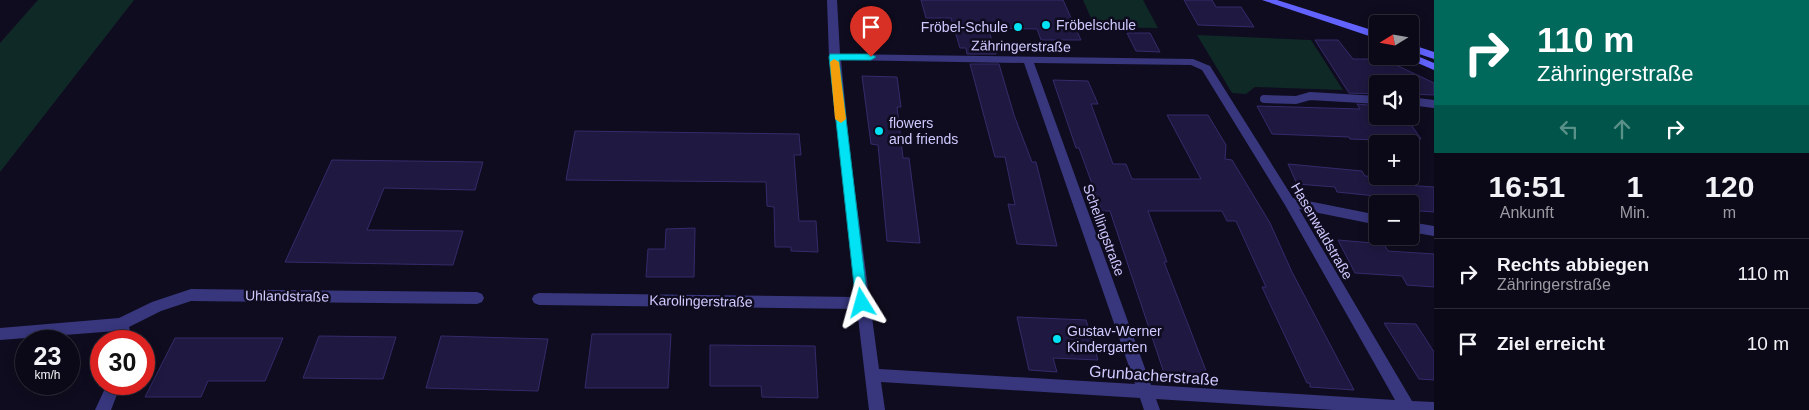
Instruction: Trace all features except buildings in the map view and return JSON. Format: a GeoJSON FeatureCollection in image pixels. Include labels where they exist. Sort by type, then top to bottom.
{"type":"FeatureCollection","features":[{"type":"Feature","properties":{"kind":"main road"},"geometry":{"type":"LineString","coordinates":[[1267,0],[1369,33]]}},
{"type":"Feature","properties":{"kind":"main road"},"geometry":{"type":"LineString","coordinates":[[1337,24],[1369,37]]}},
{"type":"Feature","properties":{"kind":"main road"},"geometry":{"type":"LineString","coordinates":[[1419,50],[1434,56]]}},
{"type":"Feature","properties":{"kind":"main road"},"geometry":{"type":"LineString","coordinates":[[1419,60],[1434,67]]}},
{"type":"Feature","properties":{"kind":"street"},"geometry":{"type":"LineString","coordinates":[[832,0],[834,57],[862,303],[877,410]]}},
{"type":"Feature","properties":{"kind":"street","name":"Zähringerstraße"},"geometry":{"type":"LineString","coordinates":[[834,57],[1193,62],[1206,68]]}},
{"type":"Feature","properties":{"kind":"street","name":"Schellingstraße"},"geometry":{"type":"LineString","coordinates":[[1028,60],[1152,410]]}},
{"type":"Feature","properties":{"kind":"street","name":"Hasenwaldstraße"},"geometry":{"type":"LineString","coordinates":[[1206,68],[1289,202],[1409,409]]}},
{"type":"Feature","properties":{"kind":"street"},"geometry":{"type":"LineString","coordinates":[[1289,202],[1369,218]]}},
{"type":"Feature","properties":{"kind":"street"},"geometry":{"type":"LineString","coordinates":[[1419,229],[1434,232]]}},
{"type":"Feature","properties":{"kind":"street","name":"Uhlandstraße"},"geometry":{"type":"LineString","coordinates":[[121,324],[157,306],[191,295],[477,298]]}},
{"type":"Feature","properties":{"kind":"street","name":"Karolingerstraße"},"geometry":{"type":"LineString","coordinates":[[539,299],[862,303]]}},
{"type":"Feature","properties":{"kind":"street"},"geometry":{"type":"LineString","coordinates":[[0,334],[121,324],[123,330]]}},
{"type":"Feature","properties":{"kind":"street","name":"Grunbacherstraße"},"geometry":{"type":"LineString","coordinates":[[872,375],[1409,409],[1434,409]]}},
{"type":"Feature","properties":{"kind":"street"},"geometry":{"type":"LineString","coordinates":[[103,410],[109,395]]}},
{"type":"Feature","properties":{"kind":"lane"},"geometry":{"type":"LineString","coordinates":[[1264,99],[1296,100],[1310,96],[1369,99]]}},
{"type":"Feature","properties":{"kind":"lane"},"geometry":{"type":"LineString","coordinates":[[1419,102],[1434,104]]}},
{"type":"Feature","properties":{"kind":"green space"},"geometry":{"type":"Polygon","coordinates":[[[38,0],[134,0],[0,172],[0,43],[38,0]]]}},
{"type":"Feature","properties":{"kind":"green space"},"geometry":{"type":"Polygon","coordinates":[[[1083,0],[1143,0],[1158,28],[1095,27],[1083,0]]]}},
{"type":"Feature","properties":{"kind":"green space"},"geometry":{"type":"Polygon","coordinates":[[[1197,35],[1311,40],[1343,90],[1255,87],[1246,94],[1232,93],[1197,35]]]}},
{"type":"Feature","properties":{"kind":"slow traffic"},"geometry":{"type":"LineString","coordinates":[[834,62],[841,119]]}},
{"type":"Feature","properties":{"kind":"place","name":"Fröbelschule"},"geometry":{"type":"Point","coordinates":[1046,25]}},
{"type":"Feature","properties":{"kind":"place","name":"Fröbel-Schule"},"geometry":{"type":"Point","coordinates":[1018,27]}},
{"type":"Feature","properties":{"kind":"place","name":"flowers and friends"},"geometry":{"type":"Point","coordinates":[879,131]}},
{"type":"Feature","properties":{"kind":"place","name":"Gustav-Werner Kindergarten"},"geometry":{"type":"Point","coordinates":[1057,339]}},
{"type":"Feature","properties":{"kind":"route"},"geometry":{"type":"LineString","coordinates":[[862,303],[834,57],[871,57]]}}]}
